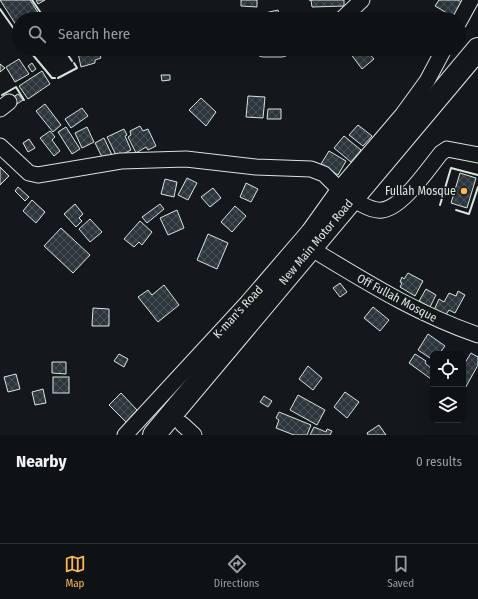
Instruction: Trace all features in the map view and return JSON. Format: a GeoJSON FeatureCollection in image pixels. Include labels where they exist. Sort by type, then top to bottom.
{"type":"FeatureCollection","features":[{"type":"Feature","properties":{"kind":"highway","name":"New Main Motor Road"},"geometry":{"type":"LineString","coordinates":[[176,421],[252,307],[351,197],[478,49]]}},
{"type":"Feature","properties":{"kind":"highway","name":"New Main Motor Road"},"geometry":{"type":"LineString","coordinates":[[154,435],[176,421],[320,254],[351,197],[478,67]]}},
{"type":"Feature","properties":{"kind":"street"},"geometry":{"type":"LineString","coordinates":[[349,12],[362,0]]}},
{"type":"Feature","properties":{"kind":"street"},"geometry":{"type":"LineString","coordinates":[[464,12],[470,0]]}},
{"type":"Feature","properties":{"kind":"street"},"geometry":{"type":"LineString","coordinates":[[351,197],[403,114],[427,81],[440,56]]}},
{"type":"Feature","properties":{"kind":"street"},"geometry":{"type":"LineString","coordinates":[[0,146],[29,173],[38,175],[121,161],[186,159],[256,167],[311,169],[324,174],[351,197],[371,209],[382,210],[394,205],[410,191],[441,153],[447,149],[478,155]]}},
{"type":"Feature","properties":{"kind":"street","name":"Off Fullah Mosque"},"geometry":{"type":"LineString","coordinates":[[320,254],[376,289],[414,309],[446,324],[478,335]]}},
{"type":"Feature","properties":{"kind":"street"},"geometry":{"type":"LineString","coordinates":[[125,435],[176,421]]}},
{"type":"Feature","properties":{"kind":"building"},"geometry":{"type":"Polygon","coordinates":[[[0,0],[30,0],[38,12],[12,12],[12,19],[0,0]]]}},
{"type":"Feature","properties":{"kind":"building"},"geometry":{"type":"Polygon","coordinates":[[[36,0],[45,0],[38,4],[36,0]]]}},
{"type":"Feature","properties":{"kind":"building"},"geometry":{"type":"Polygon","coordinates":[[[241,0],[257,0],[257,7],[241,6],[241,0]]]}},
{"type":"Feature","properties":{"kind":"building"},"geometry":{"type":"Polygon","coordinates":[[[311,0],[344,0],[344,6],[312,7],[311,0]]]}},
{"type":"Feature","properties":{"kind":"building"},"geometry":{"type":"Polygon","coordinates":[[[439,0],[458,0],[465,4],[461,12],[445,12],[435,6],[439,0]]]}},
{"type":"Feature","properties":{"kind":"building"},"geometry":{"type":"Polygon","coordinates":[[[79,56],[100,56],[101,58],[95,60],[95,63],[81,67],[79,56]]]}},
{"type":"Feature","properties":{"kind":"building"},"geometry":{"type":"Polygon","coordinates":[[[352,56],[371,56],[374,59],[362,69],[352,56]]]}},
{"type":"Feature","properties":{"kind":"building"},"geometry":{"type":"Polygon","coordinates":[[[19,59],[29,74],[15,82],[6,67],[19,59]]]}},
{"type":"Feature","properties":{"kind":"building"},"geometry":{"type":"Polygon","coordinates":[[[32,63],[36,69],[32,72],[28,66],[32,63]]]}},
{"type":"Feature","properties":{"kind":"building"},"geometry":{"type":"Polygon","coordinates":[[[0,64],[5,68],[0,72],[0,64]]]}},
{"type":"Feature","properties":{"kind":"building"},"geometry":{"type":"Polygon","coordinates":[[[42,71],[50,84],[28,99],[19,86],[42,71]]]}},
{"type":"Feature","properties":{"kind":"building"},"geometry":{"type":"Polygon","coordinates":[[[161,75],[170,75],[170,80],[162,81],[161,75]]]}},
{"type":"Feature","properties":{"kind":"building"},"geometry":{"type":"Polygon","coordinates":[[[18,94],[23,100],[14,106],[10,99],[18,94]]]}},
{"type":"Feature","properties":{"kind":"building"},"geometry":{"type":"Polygon","coordinates":[[[248,96],[265,97],[263,118],[246,117],[248,96]]]}},
{"type":"Feature","properties":{"kind":"building"},"geometry":{"type":"Polygon","coordinates":[[[201,98],[216,112],[206,126],[189,110],[201,98]]]}},
{"type":"Feature","properties":{"kind":"building"},"geometry":{"type":"Polygon","coordinates":[[[45,104],[61,125],[53,132],[36,111],[45,104]]]}},
{"type":"Feature","properties":{"kind":"building"},"geometry":{"type":"Polygon","coordinates":[[[82,108],[88,116],[71,128],[65,119],[82,108]]]}},
{"type":"Feature","properties":{"kind":"building"},"geometry":{"type":"Polygon","coordinates":[[[268,109],[281,109],[281,119],[267,119],[268,109]]]}},
{"type":"Feature","properties":{"kind":"building"},"geometry":{"type":"Polygon","coordinates":[[[358,125],[372,136],[363,146],[349,135],[358,125]]]}},
{"type":"Feature","properties":{"kind":"building"},"geometry":{"type":"Polygon","coordinates":[[[140,126],[143,131],[148,129],[156,146],[148,150],[146,147],[136,153],[128,137],[131,135],[130,131],[140,126]]]}},
{"type":"Feature","properties":{"kind":"building"},"geometry":{"type":"Polygon","coordinates":[[[66,127],[80,149],[72,154],[58,132],[66,127]]]}},
{"type":"Feature","properties":{"kind":"building"},"geometry":{"type":"Polygon","coordinates":[[[87,127],[94,142],[82,148],[75,133],[87,127]]]}},
{"type":"Feature","properties":{"kind":"building"},"geometry":{"type":"Polygon","coordinates":[[[124,129],[127,135],[125,136],[131,150],[117,157],[107,137],[124,129]]]}},
{"type":"Feature","properties":{"kind":"building"},"geometry":{"type":"Polygon","coordinates":[[[50,131],[55,137],[52,140],[60,151],[54,156],[40,138],[50,131]]]}},
{"type":"Feature","properties":{"kind":"building"},"geometry":{"type":"Polygon","coordinates":[[[344,136],[361,150],[351,162],[334,148],[344,136]]]}},
{"type":"Feature","properties":{"kind":"building"},"geometry":{"type":"Polygon","coordinates":[[[104,138],[112,155],[103,159],[95,143],[104,138]]]}},
{"type":"Feature","properties":{"kind":"building"},"geometry":{"type":"Polygon","coordinates":[[[29,139],[35,148],[28,152],[23,143],[29,139]]]}},
{"type":"Feature","properties":{"kind":"building"},"geometry":{"type":"Polygon","coordinates":[[[329,151],[346,161],[338,175],[321,164],[329,151]]]}},
{"type":"Feature","properties":{"kind":"building"},"geometry":{"type":"Polygon","coordinates":[[[0,167],[9,176],[0,185],[0,167]]]}},
{"type":"Feature","properties":{"kind":"building","name":"Fullah Mosque"},"geometry":{"type":"Polygon","coordinates":[[[460,173],[476,178],[467,208],[451,203],[460,173]]]}},
{"type":"Feature","properties":{"kind":"building"},"geometry":{"type":"Polygon","coordinates":[[[187,178],[197,183],[188,200],[178,195],[187,178]]]}},
{"type":"Feature","properties":{"kind":"building"},"geometry":{"type":"Polygon","coordinates":[[[165,179],[177,182],[174,197],[161,194],[165,179]]]}},
{"type":"Feature","properties":{"kind":"building"},"geometry":{"type":"Polygon","coordinates":[[[246,183],[258,189],[251,202],[240,197],[246,183]]]}},
{"type":"Feature","properties":{"kind":"building"},"geometry":{"type":"Polygon","coordinates":[[[18,187],[29,197],[25,201],[15,191],[18,187]]]}},
{"type":"Feature","properties":{"kind":"building"},"geometry":{"type":"Polygon","coordinates":[[[213,188],[221,198],[210,207],[201,197],[213,188]]]}},
{"type":"Feature","properties":{"kind":"building"},"geometry":{"type":"Polygon","coordinates":[[[32,200],[45,212],[36,223],[23,211],[32,200]]]}},
{"type":"Feature","properties":{"kind":"building"},"geometry":{"type":"Polygon","coordinates":[[[75,204],[83,214],[79,218],[82,221],[76,227],[64,214],[75,204]]]}},
{"type":"Feature","properties":{"kind":"building"},"geometry":{"type":"Polygon","coordinates":[[[160,204],[164,209],[147,223],[142,217],[160,204]]]}},
{"type":"Feature","properties":{"kind":"building"},"geometry":{"type":"Polygon","coordinates":[[[235,206],[246,216],[232,232],[221,222],[235,206]]]}},
{"type":"Feature","properties":{"kind":"building"},"geometry":{"type":"Polygon","coordinates":[[[177,210],[184,228],[168,235],[160,218],[177,210]]]}},
{"type":"Feature","properties":{"kind":"building"},"geometry":{"type":"Polygon","coordinates":[[[90,219],[102,232],[90,242],[79,229],[90,219]]]}},
{"type":"Feature","properties":{"kind":"building"},"geometry":{"type":"Polygon","coordinates":[[[140,221],[152,232],[142,245],[139,242],[134,247],[124,239],[140,221]]]}},
{"type":"Feature","properties":{"kind":"building"},"geometry":{"type":"Polygon","coordinates":[[[61,228],[90,255],[73,273],[44,246],[61,228]]]}},
{"type":"Feature","properties":{"kind":"building"},"geometry":{"type":"Polygon","coordinates":[[[208,234],[228,243],[217,269],[197,260],[208,234]]]}},
{"type":"Feature","properties":{"kind":"building"},"geometry":{"type":"Polygon","coordinates":[[[408,273],[423,281],[415,296],[400,287],[402,277],[404,279],[408,273]]]}},
{"type":"Feature","properties":{"kind":"building"},"geometry":{"type":"Polygon","coordinates":[[[340,283],[347,292],[340,297],[333,288],[340,283]]]}},
{"type":"Feature","properties":{"kind":"building"},"geometry":{"type":"Polygon","coordinates":[[[164,285],[179,305],[158,322],[138,297],[148,290],[152,295],[164,285]]]}},
{"type":"Feature","properties":{"kind":"building"},"geometry":{"type":"Polygon","coordinates":[[[426,289],[436,295],[430,307],[419,301],[426,289]]]}},
{"type":"Feature","properties":{"kind":"building"},"geometry":{"type":"Polygon","coordinates":[[[458,291],[465,295],[455,313],[449,310],[445,316],[434,310],[439,299],[444,302],[449,293],[456,296],[458,291]]]}},
{"type":"Feature","properties":{"kind":"building"},"geometry":{"type":"Polygon","coordinates":[[[373,307],[389,320],[380,331],[364,318],[373,307]]]}},
{"type":"Feature","properties":{"kind":"building"},"geometry":{"type":"Polygon","coordinates":[[[93,308],[109,309],[109,326],[92,326],[93,308]]]}},
{"type":"Feature","properties":{"kind":"building"},"geometry":{"type":"Polygon","coordinates":[[[428,334],[445,346],[441,351],[430,351],[430,358],[418,350],[428,334]]]}},
{"type":"Feature","properties":{"kind":"building"},"geometry":{"type":"Polygon","coordinates":[[[471,353],[478,357],[478,365],[466,387],[466,361],[471,353]]]}},
{"type":"Feature","properties":{"kind":"building"},"geometry":{"type":"Polygon","coordinates":[[[119,354],[128,359],[124,367],[114,361],[119,354]]]}},
{"type":"Feature","properties":{"kind":"building"},"geometry":{"type":"Polygon","coordinates":[[[415,354],[426,361],[425,363],[430,367],[430,378],[409,363],[415,354]]]}},
{"type":"Feature","properties":{"kind":"building"},"geometry":{"type":"Polygon","coordinates":[[[52,362],[66,362],[66,374],[52,373],[52,362]]]}},
{"type":"Feature","properties":{"kind":"building"},"geometry":{"type":"Polygon","coordinates":[[[308,366],[322,378],[313,390],[299,379],[308,366]]]}},
{"type":"Feature","properties":{"kind":"building"},"geometry":{"type":"Polygon","coordinates":[[[16,374],[20,389],[8,392],[4,377],[16,374]]]}},
{"type":"Feature","properties":{"kind":"building"},"geometry":{"type":"Polygon","coordinates":[[[53,377],[69,377],[69,393],[53,393],[53,377]]]}},
{"type":"Feature","properties":{"kind":"building"},"geometry":{"type":"Polygon","coordinates":[[[43,389],[46,403],[35,405],[32,392],[43,389]]]}},
{"type":"Feature","properties":{"kind":"building"},"geometry":{"type":"Polygon","coordinates":[[[345,392],[359,402],[347,418],[334,407],[345,392]]]}},
{"type":"Feature","properties":{"kind":"building"},"geometry":{"type":"Polygon","coordinates":[[[121,393],[137,410],[126,422],[109,405],[121,393]]]}},
{"type":"Feature","properties":{"kind":"building"},"geometry":{"type":"Polygon","coordinates":[[[298,395],[325,410],[317,425],[290,410],[298,395]]]}},
{"type":"Feature","properties":{"kind":"building"},"geometry":{"type":"Polygon","coordinates":[[[264,396],[272,401],[268,407],[260,402],[264,396]]]}},
{"type":"Feature","properties":{"kind":"building"},"geometry":{"type":"Polygon","coordinates":[[[279,412],[311,425],[307,435],[294,435],[276,428],[279,420],[276,418],[279,412]]]}},
{"type":"Feature","properties":{"kind":"building"},"geometry":{"type":"Polygon","coordinates":[[[379,425],[386,435],[368,435],[367,433],[379,425]]]}},
{"type":"Feature","properties":{"kind":"building"},"geometry":{"type":"Polygon","coordinates":[[[314,427],[326,432],[327,429],[332,431],[330,435],[310,435],[314,427]]]}},
{"type":"Feature","properties":{"kind":"wall"},"geometry":{"type":"LineString","coordinates":[[32,0],[40,12]]}},
{"type":"Feature","properties":{"kind":"wall"},"geometry":{"type":"LineString","coordinates":[[0,9],[12,26]]}},
{"type":"Feature","properties":{"kind":"wall"},"geometry":{"type":"LineString","coordinates":[[34,56],[52,78],[55,78]]}},
{"type":"Feature","properties":{"kind":"wall"},"geometry":{"type":"LineString","coordinates":[[69,56],[72,61]]}},
{"type":"Feature","properties":{"kind":"wall"},"geometry":{"type":"LineString","coordinates":[[58,78],[77,68],[74,63]]}},
{"type":"Feature","properties":{"kind":"wall"},"geometry":{"type":"LineString","coordinates":[[2,95],[16,87],[24,100]]}},
{"type":"Feature","properties":{"kind":"wall"},"geometry":{"type":"LineString","coordinates":[[440,205],[451,168],[478,175]]}},
{"type":"Feature","properties":{"kind":"wall"},"geometry":{"type":"LineString","coordinates":[[456,210],[469,214],[478,187]]}},
{"type":"Feature","properties":{"kind":"place","name":"Fullah Mosque"},"geometry":{"type":"Point","coordinates":[464,191]}}]}
